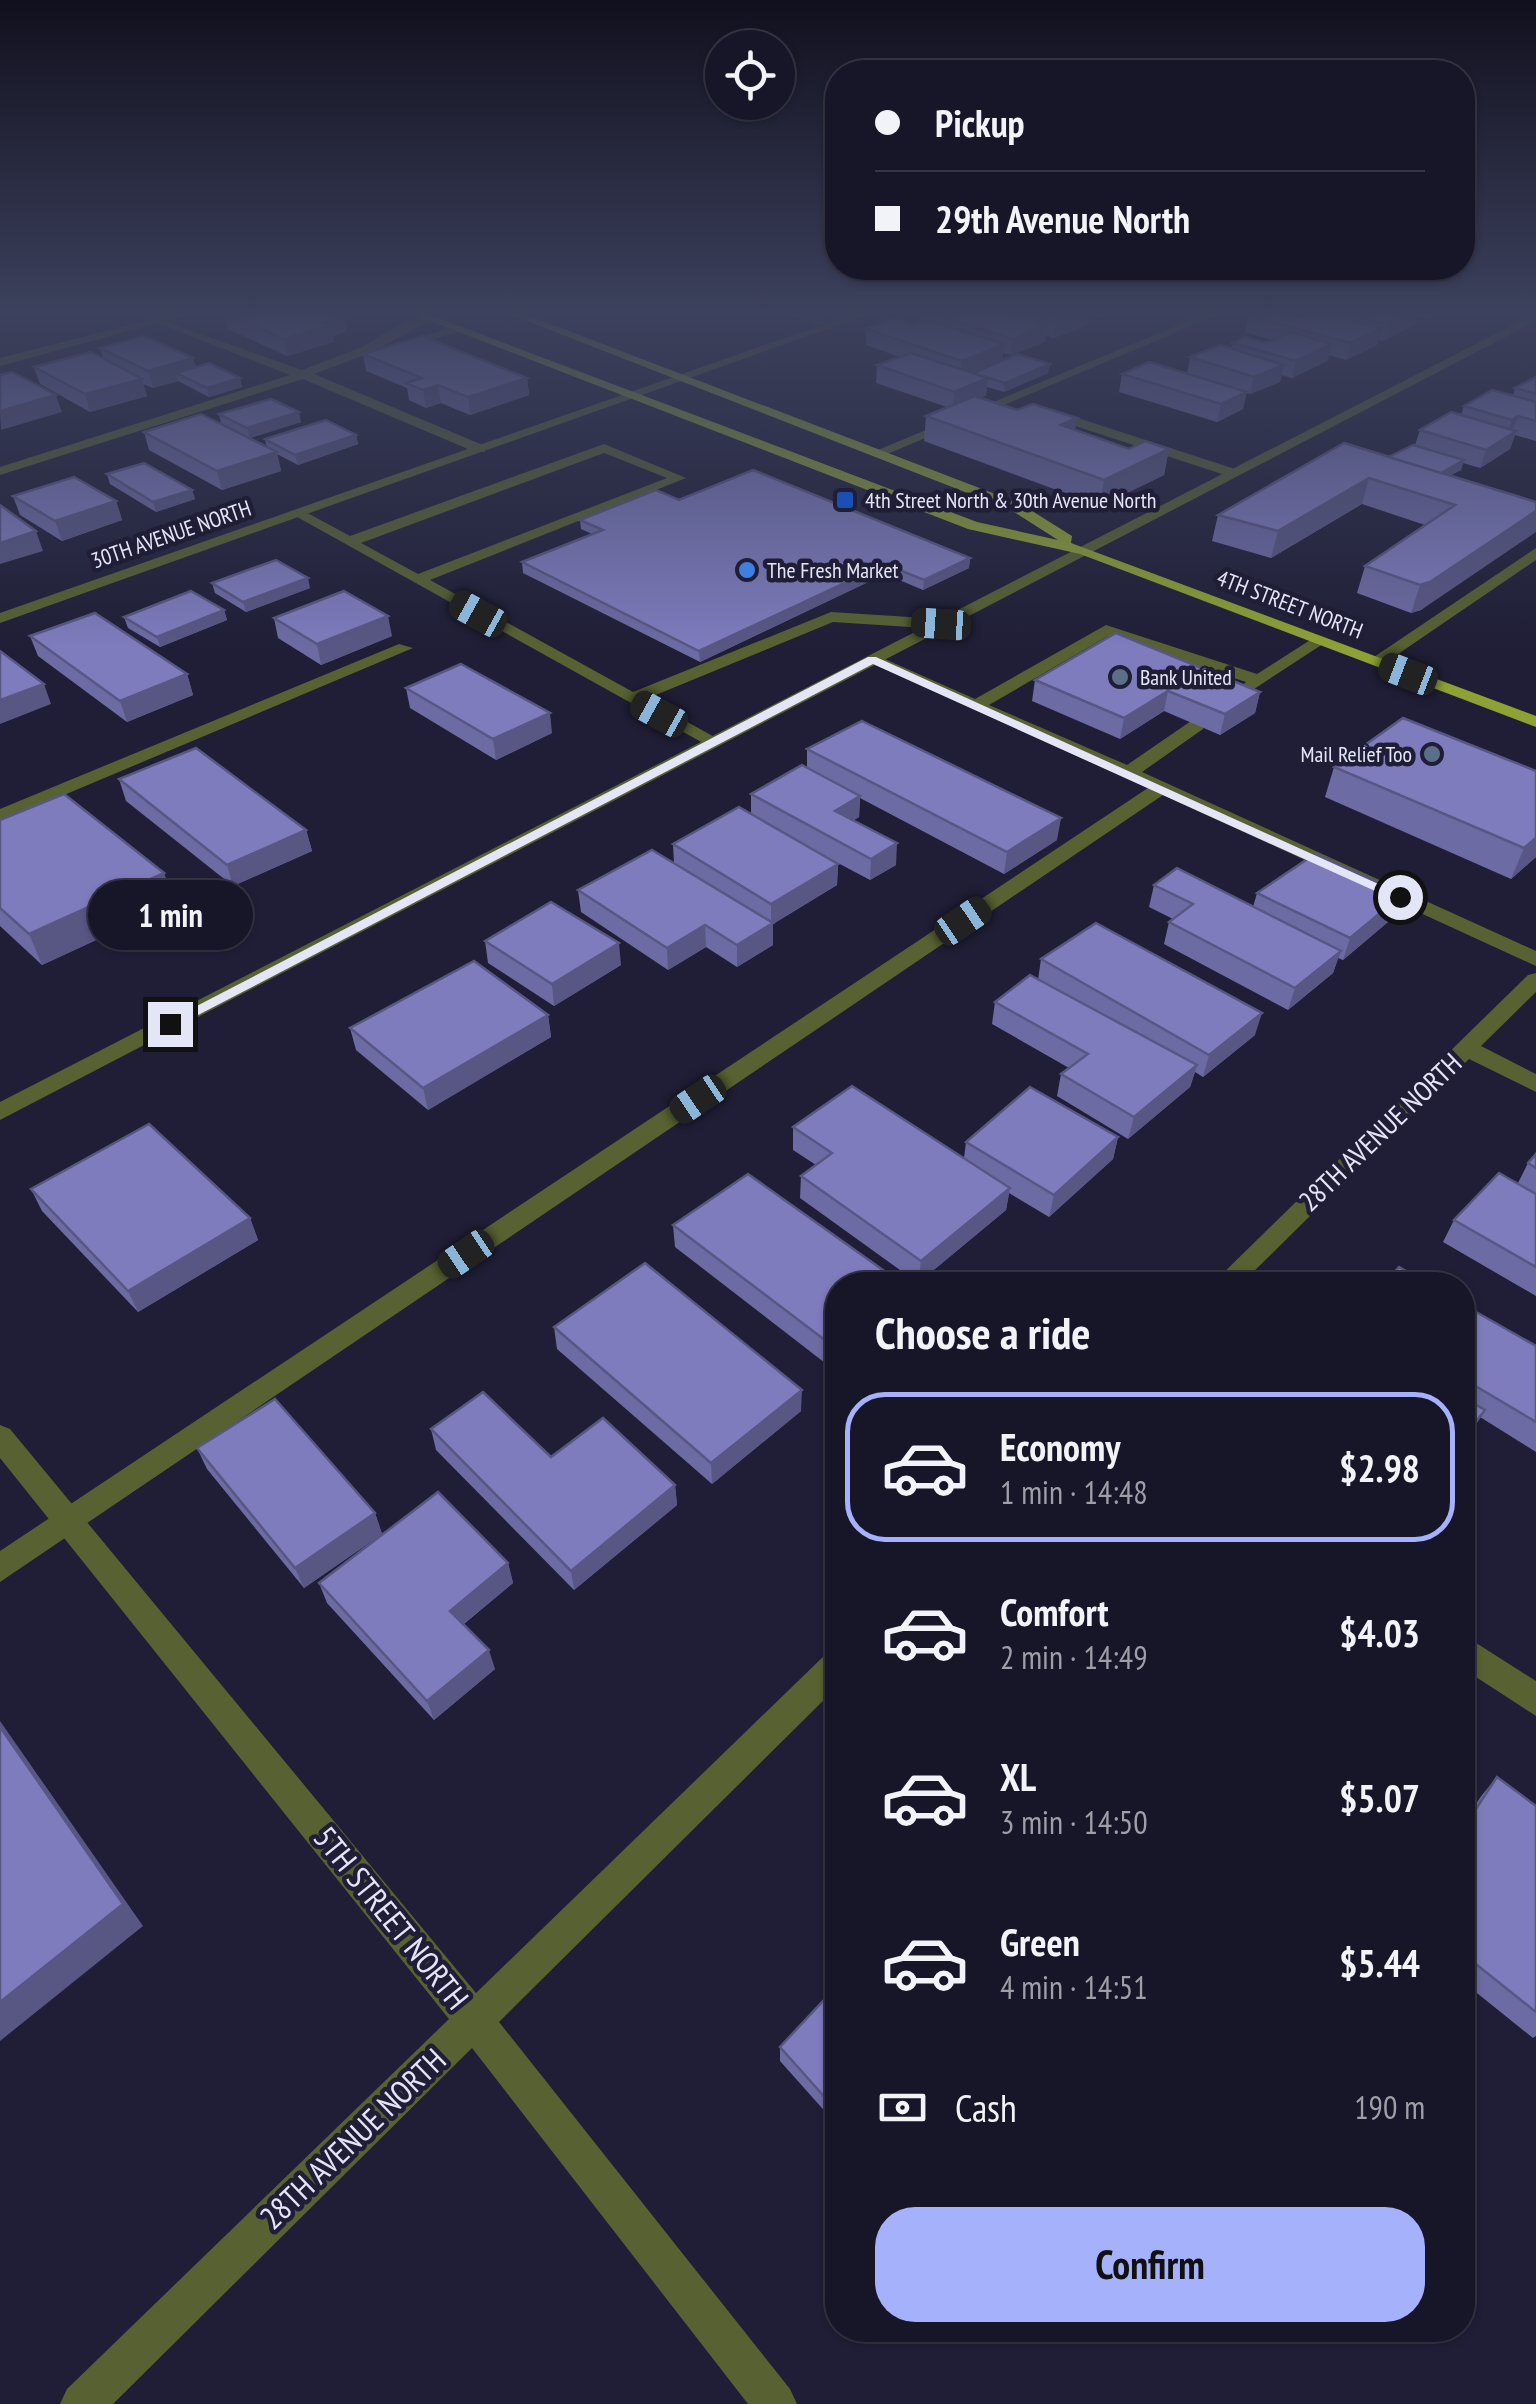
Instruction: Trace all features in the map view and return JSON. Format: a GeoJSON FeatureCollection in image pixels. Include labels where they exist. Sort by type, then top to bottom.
{"type":"FeatureCollection","features":[{"type":"Feature","properties":{"kind":"main road","name":"4TH STREET NORTH"},"geometry":{"type":"LineString","coordinates":[[706,425],[973,526],[1084,550],[1536,722]]}},
{"type":"Feature","properties":{"kind":"main road","name":"4TH STREET NORTH"},"geometry":{"type":"LineString","coordinates":[[812,425],[1016,507],[1084,550]]}},
{"type":"Feature","properties":{"kind":"street"},"geometry":{"type":"LineString","coordinates":[[0,471],[150,425]]}},
{"type":"Feature","properties":{"kind":"street"},"geometry":{"type":"LineString","coordinates":[[426,425],[480,449]]}},
{"type":"Feature","properties":{"kind":"street","name":"30TH AVENUE NORTH"},"geometry":{"type":"LineString","coordinates":[[0,618],[547,425]]}},
{"type":"Feature","properties":{"kind":"street"},"geometry":{"type":"LineString","coordinates":[[880,452],[945,425]]}},
{"type":"Feature","properties":{"kind":"street"},"geometry":{"type":"LineString","coordinates":[[1089,425],[1233,472]]}},
{"type":"Feature","properties":{"kind":"street"},"geometry":{"type":"LineString","coordinates":[[0,1112],[1324,425]]}},
{"type":"Feature","properties":{"kind":"street"},"geometry":{"type":"LineString","coordinates":[[349,542],[604,448],[679,478],[417,580]]}},
{"type":"Feature","properties":{"kind":"street"},"geometry":{"type":"LineString","coordinates":[[297,513],[712,743]]}},
{"type":"Feature","properties":{"kind":"street"},"geometry":{"type":"LineString","coordinates":[[1376,661],[1536,553]]}},
{"type":"Feature","properties":{"kind":"street"},"geometry":{"type":"LineString","coordinates":[[1514,568],[1536,575]]}},
{"type":"Feature","properties":{"kind":"street"},"geometry":{"type":"LineString","coordinates":[[632,699],[832,617],[941,624]]}},
{"type":"Feature","properties":{"kind":"street"},"geometry":{"type":"LineString","coordinates":[[976,705],[1106,630],[1260,681]]}},
{"type":"Feature","properties":{"kind":"street"},"geometry":{"type":"LineString","coordinates":[[1226,701],[1321,640]]}},
{"type":"Feature","properties":{"kind":"street"},"geometry":{"type":"LineString","coordinates":[[0,816],[405,648]]}},
{"type":"Feature","properties":{"kind":"street"},"geometry":{"type":"LineString","coordinates":[[872,660],[1162,787],[1536,959]]}},
{"type":"Feature","properties":{"kind":"street"},"geometry":{"type":"LineString","coordinates":[[1128,773],[1198,725]]}},
{"type":"Feature","properties":{"kind":"street"},"geometry":{"type":"LineString","coordinates":[[0,1568],[1162,787]]}},
{"type":"Feature","properties":{"kind":"street","name":"28TH AVENUE NORTH"},"geometry":{"type":"LineString","coordinates":[[1237,1272],[1536,980]]}},
{"type":"Feature","properties":{"kind":"street"},"geometry":{"type":"LineString","coordinates":[[1466,1048],[1536,1084]]}},
{"type":"Feature","properties":{"kind":"street","name":"5TH STREET NORTH"},"geometry":{"type":"LineString","coordinates":[[0,1436],[474,2020],[775,2404]]}},
{"type":"Feature","properties":{"kind":"street"},"geometry":{"type":"LineString","coordinates":[[1475,1657],[1536,1700]]}},
{"type":"Feature","properties":{"kind":"street","name":"28TH AVENUE NORTH"},"geometry":{"type":"LineString","coordinates":[[82,2404],[825,1677]]}},
{"type":"Feature","properties":{"kind":"building"},"geometry":{"type":"Polygon","coordinates":[[[166,425],[223,425],[277,452],[217,471],[144,432],[166,425]]]}},
{"type":"Feature","properties":{"kind":"building"},"geometry":{"type":"Polygon","coordinates":[[[309,425],[336,425],[356,435],[295,455],[265,439],[309,425]]]}},
{"type":"Feature","properties":{"kind":"building"},"geometry":{"type":"Polygon","coordinates":[[[952,425],[1062,425],[1129,449],[1145,441],[1169,449],[1104,480],[952,425]]]}},
{"type":"Feature","properties":{"kind":"building"},"geometry":{"type":"Polygon","coordinates":[[[1428,425],[1496,425],[1516,431],[1486,450],[1420,430],[1428,425]]]}},
{"type":"Feature","properties":{"kind":"building"},"geometry":{"type":"Polygon","coordinates":[[[1344,443],[1536,502],[1536,511],[1420,585],[1365,566],[1455,505],[1369,478],[1278,531],[1218,515],[1344,443]]]}},
{"type":"Feature","properties":{"kind":"building"},"geometry":{"type":"Polygon","coordinates":[[[1413,445],[1464,460],[1441,473],[1389,457],[1413,445]]]}},
{"type":"Feature","properties":{"kind":"building"},"geometry":{"type":"Polygon","coordinates":[[[144,463],[192,490],[153,502],[107,474],[144,463]]]}},
{"type":"Feature","properties":{"kind":"building","name":"The Fresh Market"},"geometry":{"type":"Polygon","coordinates":[[[753,470],[970,558],[924,580],[885,564],[699,651],[522,562],[603,530],[580,520],[656,490],[679,500],[753,470]]]}},
{"type":"Feature","properties":{"kind":"building"},"geometry":{"type":"Polygon","coordinates":[[[74,477],[116,501],[55,521],[13,496],[74,477]]]}},
{"type":"Feature","properties":{"kind":"building"},"geometry":{"type":"Polygon","coordinates":[[[0,505],[36,531],[0,543],[0,505]]]}},
{"type":"Feature","properties":{"kind":"building"},"geometry":{"type":"Polygon","coordinates":[[[276,560],[308,578],[243,602],[212,583],[276,560]]]}},
{"type":"Feature","properties":{"kind":"building"},"geometry":{"type":"Polygon","coordinates":[[[191,591],[224,610],[157,637],[124,617],[191,591]]]}},
{"type":"Feature","properties":{"kind":"building"},"geometry":{"type":"Polygon","coordinates":[[[344,591],[388,616],[317,644],[274,618],[344,591]]]}},
{"type":"Feature","properties":{"kind":"building"},"geometry":{"type":"Polygon","coordinates":[[[95,613],[187,674],[120,701],[30,636],[95,613]]]}},
{"type":"Feature","properties":{"kind":"building"},"geometry":{"type":"Polygon","coordinates":[[[1116,633],[1260,692],[1225,714],[1168,691],[1124,718],[1035,680],[1116,633]]]}},
{"type":"Feature","properties":{"kind":"building"},"geometry":{"type":"Polygon","coordinates":[[[0,651],[44,684],[0,700],[0,651]]]}},
{"type":"Feature","properties":{"kind":"building"},"geometry":{"type":"Polygon","coordinates":[[[461,664],[550,713],[493,739],[406,688],[461,664]]]}},
{"type":"Feature","properties":{"kind":"building"},"geometry":{"type":"Polygon","coordinates":[[[1403,718],[1536,771],[1536,838],[1524,848],[1334,767],[1403,718]]]}},
{"type":"Feature","properties":{"kind":"building"},"geometry":{"type":"Polygon","coordinates":[[[862,721],[1061,818],[1007,852],[807,749],[862,721]]]}},
{"type":"Feature","properties":{"kind":"building"},"geometry":{"type":"Polygon","coordinates":[[[196,748],[306,830],[227,865],[119,779],[196,748]]]}},
{"type":"Feature","properties":{"kind":"building"},"geometry":{"type":"Polygon","coordinates":[[[802,765],[860,796],[835,811],[897,843],[871,859],[751,794],[802,765]]]}},
{"type":"Feature","properties":{"kind":"building"},"geometry":{"type":"Polygon","coordinates":[[[64,794],[164,873],[29,934],[0,908],[0,820],[64,794]]]}},
{"type":"Feature","properties":{"kind":"building"},"geometry":{"type":"Polygon","coordinates":[[[739,807],[838,864],[771,904],[673,844],[739,807]]]}},
{"type":"Feature","properties":{"kind":"building"},"geometry":{"type":"Polygon","coordinates":[[[652,850],[773,923],[737,945],[705,925],[667,948],[578,890],[652,850]]]}},
{"type":"Feature","properties":{"kind":"building"},"geometry":{"type":"Polygon","coordinates":[[[1315,854],[1403,894],[1350,938],[1257,893],[1315,854]]]}},
{"type":"Feature","properties":{"kind":"building"},"geometry":{"type":"Polygon","coordinates":[[[1177,868],[1341,951],[1295,988],[1169,922],[1193,904],[1154,885],[1177,868]]]}},
{"type":"Feature","properties":{"kind":"building"},"geometry":{"type":"Polygon","coordinates":[[[551,902],[619,943],[552,984],[485,941],[551,902]]]}},
{"type":"Feature","properties":{"kind":"building"},"geometry":{"type":"Polygon","coordinates":[[[1096,923],[1262,1013],[1209,1055],[1041,959],[1096,923]]]}},
{"type":"Feature","properties":{"kind":"building"},"geometry":{"type":"Polygon","coordinates":[[[474,961],[548,1015],[423,1088],[350,1028],[474,961]]]}},
{"type":"Feature","properties":{"kind":"building"},"geometry":{"type":"Polygon","coordinates":[[[1030,975],[1197,1065],[1134,1117],[1061,1074],[1088,1054],[995,1002],[1030,975]]]}},
{"type":"Feature","properties":{"kind":"building"},"geometry":{"type":"Polygon","coordinates":[[[852,1086],[1010,1188],[921,1261],[801,1176],[832,1153],[793,1127],[852,1086]]]}},
{"type":"Feature","properties":{"kind":"building"},"geometry":{"type":"Polygon","coordinates":[[[1030,1087],[1118,1137],[1054,1195],[966,1142],[1030,1087]]]}},
{"type":"Feature","properties":{"kind":"building"},"geometry":{"type":"Polygon","coordinates":[[[149,1124],[250,1218],[128,1291],[31,1189],[149,1124]]]}},
{"type":"Feature","properties":{"kind":"building"},"geometry":{"type":"Polygon","coordinates":[[[1499,1173],[1536,1194],[1536,1267],[1454,1220],[1499,1173]]]}},
{"type":"Feature","properties":{"kind":"building"},"geometry":{"type":"Polygon","coordinates":[[[748,1174],[886,1272],[825,1272],[825,1340],[673,1225],[748,1174]]]}},
{"type":"Feature","properties":{"kind":"building"},"geometry":{"type":"Polygon","coordinates":[[[645,1263],[802,1390],[711,1463],[554,1327],[645,1263]]]}},
{"type":"Feature","properties":{"kind":"building"},"geometry":{"type":"Polygon","coordinates":[[[1475,1311],[1536,1346],[1536,1422],[1475,1386],[1475,1311]]]}},
{"type":"Feature","properties":{"kind":"building"},"geometry":{"type":"Polygon","coordinates":[[[483,1392],[551,1457],[603,1418],[675,1485],[571,1571],[431,1429],[483,1392]]]}},
{"type":"Feature","properties":{"kind":"building"},"geometry":{"type":"Polygon","coordinates":[[[275,1399],[375,1513],[295,1568],[197,1448],[275,1399]]]}},
{"type":"Feature","properties":{"kind":"building"},"geometry":{"type":"Polygon","coordinates":[[[1475,1404],[1485,1410],[1475,1423],[1475,1404]]]}},
{"type":"Feature","properties":{"kind":"building"},"geometry":{"type":"Polygon","coordinates":[[[438,1492],[508,1563],[450,1611],[489,1650],[427,1701],[319,1583],[438,1492]]]}},
{"type":"Feature","properties":{"kind":"building"},"geometry":{"type":"Polygon","coordinates":[[[0,1727],[123,1904],[0,2002],[0,1727]]]}},
{"type":"Feature","properties":{"kind":"building"},"geometry":{"type":"Polygon","coordinates":[[[1497,1777],[1536,1806],[1536,2012],[1475,1963],[1475,1810],[1497,1777]]]}},
{"type":"Feature","properties":{"kind":"building"},"geometry":{"type":"Polygon","coordinates":[[[825,1999],[825,2097],[780,2047],[825,1999]]]}},
{"type":"Feature","properties":{"kind":"place","name":"4th Street North & 30th Avenue North"},"geometry":{"type":"Point","coordinates":[845,500]}},
{"type":"Feature","properties":{"kind":"place","name":"The Fresh Market"},"geometry":{"type":"Point","coordinates":[747,570]}},
{"type":"Feature","properties":{"kind":"place","name":"Bank United"},"geometry":{"type":"Point","coordinates":[1120,677]}},
{"type":"Feature","properties":{"kind":"place","name":"Mail Relief Too"},"geometry":{"type":"Point","coordinates":[1432,754]}},
{"type":"Feature","properties":{"kind":"route"},"geometry":{"type":"LineString","coordinates":[[170,1024],[872,660],[1400,897]]}}]}
